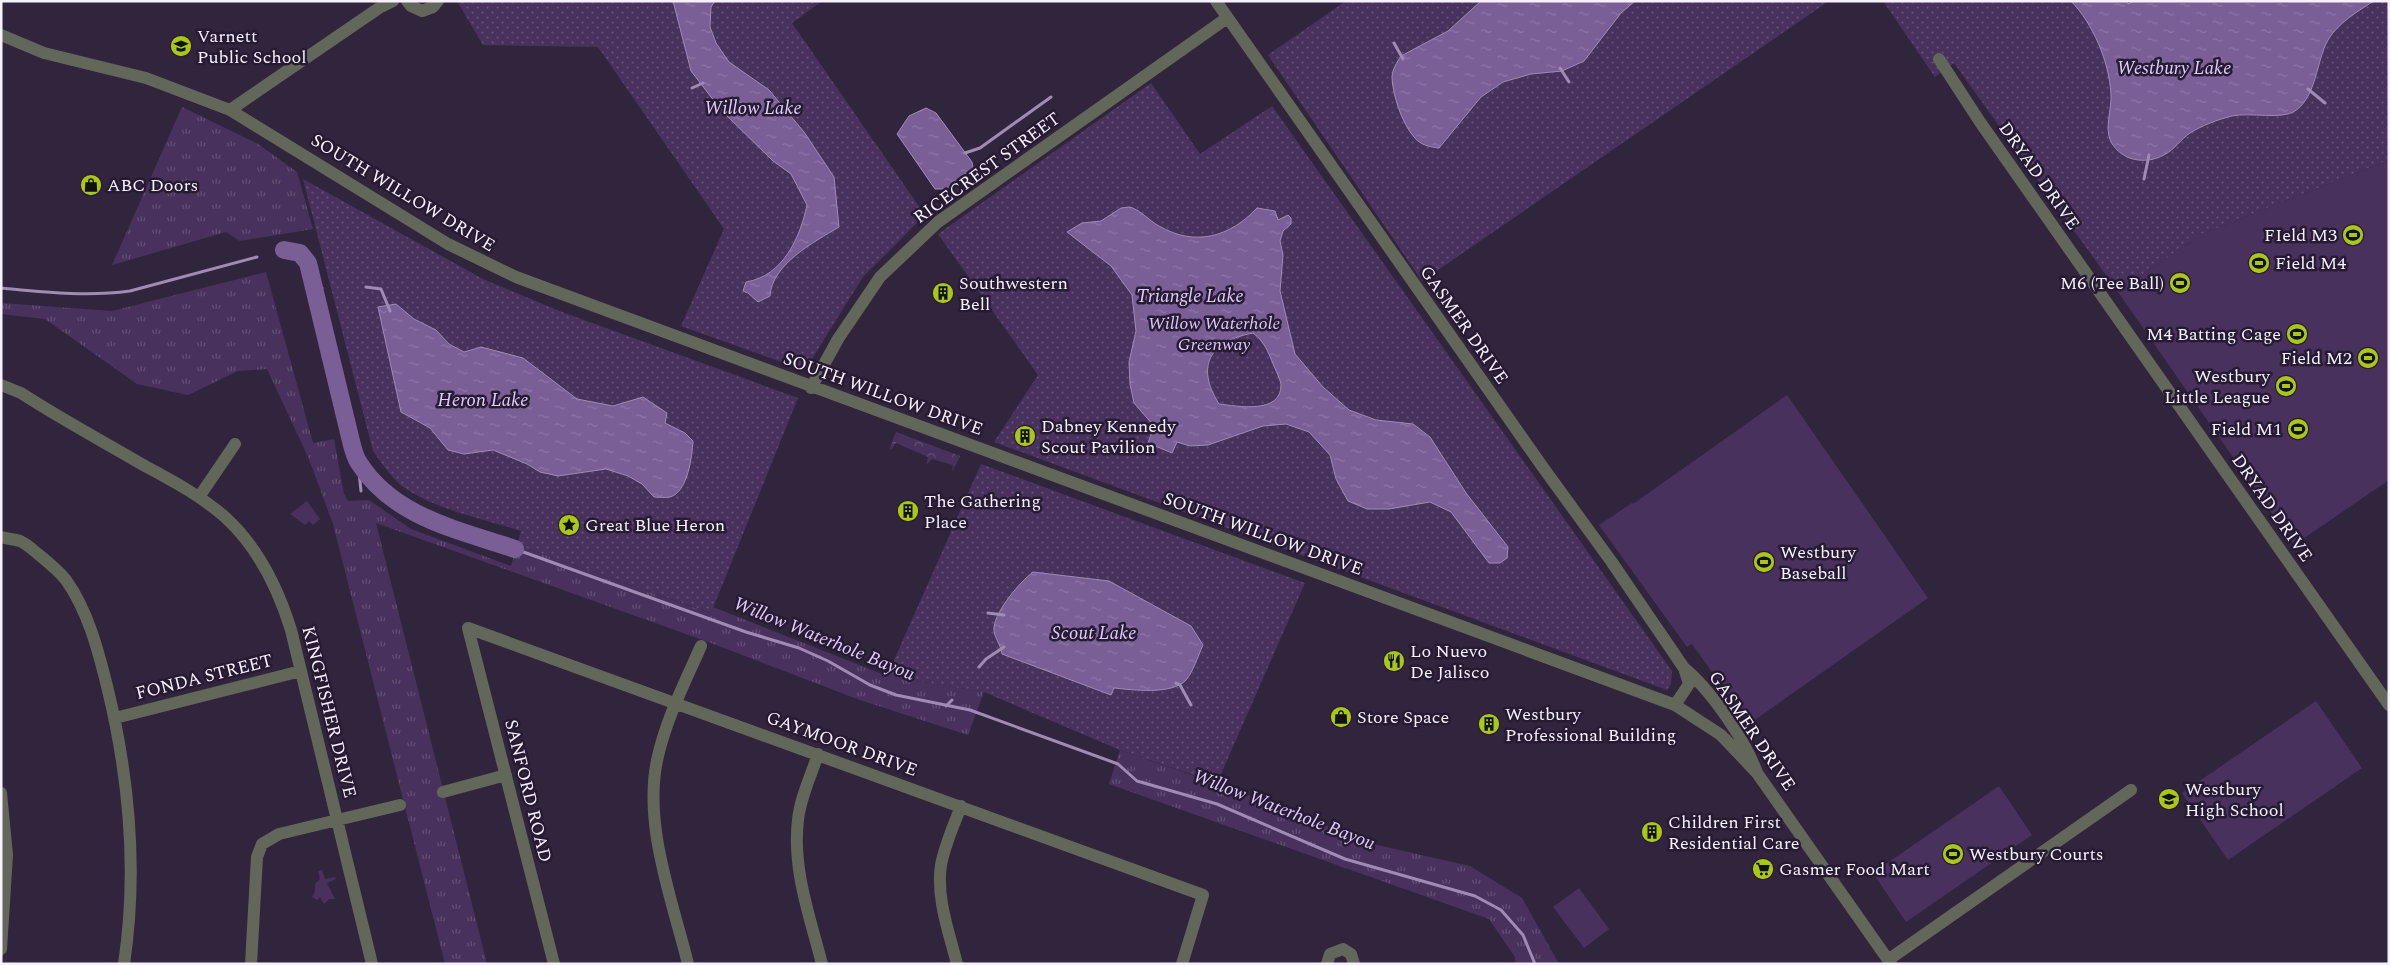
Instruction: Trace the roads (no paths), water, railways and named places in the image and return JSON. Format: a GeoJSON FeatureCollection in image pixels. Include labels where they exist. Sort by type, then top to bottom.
{"type":"FeatureCollection","features":[{"type":"Feature","properties":{"kind":"street"},"geometry":{"type":"LineString","coordinates":[[230,110],[379,8],[393,1]]}},
{"type":"Feature","properties":{"kind":"street"},"geometry":{"type":"LineString","coordinates":[[407,1],[411,6],[422,11],[433,7],[438,1]]}},
{"type":"Feature","properties":{"kind":"street","name":"GASMER DRIVE"},"geometry":{"type":"LineString","coordinates":[[1216,1],[1530,450],[1611,561],[1684,668],[1690,684],[1676,706]]}},
{"type":"Feature","properties":{"kind":"street","name":"RICECREST STREET"},"geometry":{"type":"LineString","coordinates":[[811,388],[838,339],[880,278],[938,222],[1227,18]]}},
{"type":"Feature","properties":{"kind":"street","name":"SOUTH WILLOW DRIVE"},"geometry":{"type":"LineString","coordinates":[[1,35],[51,55],[146,78],[230,110],[448,244],[492,266],[554,292],[1676,706],[1721,735],[1757,773]]}},
{"type":"Feature","properties":{"kind":"street","name":"DRYAD DRIVE"},"geometry":{"type":"LineString","coordinates":[[1939,59],[1980,122],[2389,705]]}},
{"type":"Feature","properties":{"kind":"street","name":"KINGFISHER DRIVE"},"geometry":{"type":"LineString","coordinates":[[1,384],[21,393],[199,497],[225,517],[270,575],[282,602],[301,670],[339,820],[372,964]]}},
{"type":"Feature","properties":{"kind":"street"},"geometry":{"type":"LineString","coordinates":[[199,497],[235,444]]}},
{"type":"Feature","properties":{"kind":"street"},"geometry":{"type":"LineString","coordinates":[[1,537],[20,541],[51,564],[65,579],[79,602],[92,633],[115,718],[124,770],[130,849],[129,916],[124,964]]}},
{"type":"Feature","properties":{"kind":"street","name":"GAYMOOR DRIVE"},"geometry":{"type":"LineString","coordinates":[[468,628],[1203,895],[1182,964]]}},
{"type":"Feature","properties":{"kind":"street","name":"SANFORD ROAD"},"geometry":{"type":"LineString","coordinates":[[468,628],[554,964]]}},
{"type":"Feature","properties":{"kind":"street"},"geometry":{"type":"LineString","coordinates":[[688,964],[659,848],[653,811],[657,758],[676,703],[701,646]]}},
{"type":"Feature","properties":{"kind":"street","name":"GASMER DRIVE"},"geometry":{"type":"LineString","coordinates":[[1684,668],[1697,679],[1750,754],[1757,773],[1889,962]]}},
{"type":"Feature","properties":{"kind":"street","name":"FONDA STREET"},"geometry":{"type":"LineString","coordinates":[[115,718],[301,670]]}},
{"type":"Feature","properties":{"kind":"street"},"geometry":{"type":"LineString","coordinates":[[818,754],[798,819],[797,854],[799,872],[822,964]]}},
{"type":"Feature","properties":{"kind":"street"},"geometry":{"type":"LineString","coordinates":[[443,792],[506,776]]}},
{"type":"Feature","properties":{"kind":"street"},"geometry":{"type":"LineString","coordinates":[[1889,962],[2131,790]]}},
{"type":"Feature","properties":{"kind":"street"},"geometry":{"type":"LineString","coordinates":[[1,793],[7,855],[1,949]]}},
{"type":"Feature","properties":{"kind":"street"},"geometry":{"type":"LineString","coordinates":[[251,964],[257,857],[262,844],[278,834],[400,805]]}},
{"type":"Feature","properties":{"kind":"street"},"geometry":{"type":"LineString","coordinates":[[957,964],[943,909],[940,885],[945,848],[961,806]]}},
{"type":"Feature","properties":{"kind":"street"},"geometry":{"type":"LineString","coordinates":[[1327,964],[1330,954],[1343,949],[1350,954],[1354,964]]}},
{"type":"Feature","properties":{"kind":"water","name":"Willow Lake"},"geometry":{"type":"Polygon","coordinates":[[[673,1],[715,1],[711,7],[710,27],[716,43],[729,62],[769,90],[804,132],[834,177],[839,227],[807,247],[786,264],[773,284],[770,296],[758,302],[743,291],[746,282],[770,272],[788,254],[800,230],[807,205],[791,174],[773,161],[721,110],[691,71],[673,1]]]}},
{"type":"Feature","properties":{"kind":"water"},"geometry":{"type":"Polygon","coordinates":[[[1481,1],[1635,1],[1621,13],[1584,61],[1562,71],[1531,74],[1503,82],[1481,97],[1439,148],[1425,145],[1419,142],[1410,131],[1396,101],[1392,78],[1396,63],[1401,56],[1448,31],[1481,1]]]}},
{"type":"Feature","properties":{"kind":"water","name":"Westbury Lake"},"geometry":{"type":"Polygon","coordinates":[[[2071,1],[2125,1],[2129,4],[2132,1],[2374,1],[2349,18],[2332,34],[2324,48],[2308,97],[2295,111],[2282,115],[2239,115],[2222,119],[2190,133],[2164,155],[2149,160],[2142,160],[2128,157],[2121,153],[2111,142],[2108,125],[2111,94],[2107,69],[2093,32],[2071,1]]]}},
{"type":"Feature","properties":{"kind":"water"},"geometry":{"type":"Polygon","coordinates":[[[926,108],[936,113],[972,162],[973,168],[947,189],[935,189],[897,134],[909,116],[926,108]]]}},
{"type":"Feature","properties":{"kind":"water","name":"Triangle Lake"},"geometry":{"type":"Polygon","coordinates":[[[1130,207],[1142,213],[1155,224],[1172,232],[1199,237],[1224,232],[1247,218],[1257,208],[1275,211],[1278,220],[1288,215],[1291,218],[1291,224],[1283,231],[1280,241],[1283,255],[1280,291],[1295,354],[1323,387],[1349,410],[1376,420],[1413,424],[1430,437],[1466,493],[1508,547],[1507,558],[1500,563],[1489,563],[1451,512],[1430,502],[1389,509],[1367,509],[1348,501],[1336,479],[1330,455],[1309,432],[1286,424],[1263,426],[1208,445],[1190,446],[1177,442],[1172,453],[1148,443],[1154,426],[1134,403],[1130,384],[1129,362],[1136,331],[1132,295],[1111,266],[1067,232],[1082,223],[1101,221],[1121,208],[1130,207]],[[1253,333],[1227,342],[1211,356],[1208,366],[1208,377],[1219,404],[1247,407],[1257,406],[1267,404],[1279,394],[1281,384],[1279,377],[1266,348],[1253,333]]]}},
{"type":"Feature","properties":{"kind":"water","name":"Heron Lake"},"geometry":{"type":"Polygon","coordinates":[[[396,304],[414,319],[436,330],[449,344],[464,352],[481,347],[523,358],[577,399],[613,406],[643,397],[667,413],[665,423],[685,433],[693,441],[688,473],[681,488],[670,497],[654,497],[642,484],[628,476],[606,469],[558,476],[540,472],[527,464],[493,450],[464,454],[448,450],[430,428],[401,412],[378,307],[396,304]]]}},
{"type":"Feature","properties":{"kind":"water","name":"Scout Lake"},"geometry":{"type":"Polygon","coordinates":[[[1033,572],[1109,581],[1191,626],[1203,645],[1189,677],[1180,685],[1172,688],[1162,690],[1131,690],[1114,688],[1111,695],[1002,654],[994,631],[996,620],[1009,597],[1033,572]]]}},
{"type":"Feature","properties":{"kind":"waterway"},"geometry":{"type":"LineString","coordinates":[[1394,43],[1403,59]]}},
{"type":"Feature","properties":{"kind":"waterway"},"geometry":{"type":"LineString","coordinates":[[1560,68],[1569,82]]}},
{"type":"Feature","properties":{"kind":"waterway"},"geometry":{"type":"LineString","coordinates":[[692,88],[703,83]]}},
{"type":"Feature","properties":{"kind":"waterway"},"geometry":{"type":"LineString","coordinates":[[2308,89],[2325,103]]}},
{"type":"Feature","properties":{"kind":"waterway"},"geometry":{"type":"LineString","coordinates":[[965,153],[980,148],[1051,97]]}},
{"type":"Feature","properties":{"kind":"waterway"},"geometry":{"type":"LineString","coordinates":[[2144,179],[2149,155]]}},
{"type":"Feature","properties":{"kind":"waterway","name":"Willow Waterhole Bayou"},"geometry":{"type":"LineString","coordinates":[[284,250],[300,253],[308,263],[353,450],[359,463],[373,481],[390,497],[409,509],[450,528],[515,549]]}},
{"type":"Feature","properties":{"kind":"waterway","name":"Willow Waterhole Bayou"},"geometry":{"type":"LineString","coordinates":[[1,288],[82,294],[114,293],[130,291],[257,257]]}},
{"type":"Feature","properties":{"kind":"waterway"},"geometry":{"type":"LineString","coordinates":[[366,287],[381,289],[390,311]]}},
{"type":"Feature","properties":{"kind":"waterway","name":"Willow Waterhole Bayou"},"geometry":{"type":"LineString","coordinates":[[314,289],[322,288]]}},
{"type":"Feature","properties":{"kind":"waterway"},"geometry":{"type":"LineString","coordinates":[[358,462],[361,491]]}},
{"type":"Feature","properties":{"kind":"waterway","name":"Willow Waterhole Bayou"},"geometry":{"type":"LineString","coordinates":[[515,549],[746,632],[799,648],[828,661],[870,685],[896,695],[970,710],[1118,764],[1137,781],[1217,804],[1345,859],[1475,896],[1501,910],[1523,935],[1535,964]]}},
{"type":"Feature","properties":{"kind":"waterway"},"geometry":{"type":"LineString","coordinates":[[988,613],[1004,615]]}},
{"type":"Feature","properties":{"kind":"waterway"},"geometry":{"type":"LineString","coordinates":[[979,667],[986,659],[1004,647]]}},
{"type":"Feature","properties":{"kind":"waterway"},"geometry":{"type":"LineString","coordinates":[[1176,683],[1180,685],[1191,705]]}},
{"type":"Feature","properties":{"kind":"waterway","name":"Willow Waterhole Bayou"},"geometry":{"type":"LineString","coordinates":[[946,706],[952,700]]}},
{"type":"Feature","properties":{"kind":"place","name":"Varnett Public School"},"geometry":{"type":"Point","coordinates":[181,46]}},
{"type":"Feature","properties":{"kind":"place","name":"ABC Doors"},"geometry":{"type":"Point","coordinates":[91,185]}},
{"type":"Feature","properties":{"kind":"place","name":"FIeld M3"},"geometry":{"type":"Point","coordinates":[2353,235]}},
{"type":"Feature","properties":{"kind":"place","name":"Field M4"},"geometry":{"type":"Point","coordinates":[2259,263]}},
{"type":"Feature","properties":{"kind":"place","name":"M6 (Tee Ball)"},"geometry":{"type":"Point","coordinates":[2180,283]}},
{"type":"Feature","properties":{"kind":"place","name":"Southwestern Bell"},"geometry":{"type":"Point","coordinates":[943,293]}},
{"type":"Feature","properties":{"kind":"place","name":"M4 Batting Cage"},"geometry":{"type":"Point","coordinates":[2297,334]}},
{"type":"Feature","properties":{"kind":"place","name":"Field M2"},"geometry":{"type":"Point","coordinates":[2368,358]}},
{"type":"Feature","properties":{"kind":"place","name":"Westbury Little League"},"geometry":{"type":"Point","coordinates":[2286,386]}},
{"type":"Feature","properties":{"kind":"place","name":"Field M1"},"geometry":{"type":"Point","coordinates":[2298,429]}},
{"type":"Feature","properties":{"kind":"place","name":"Dabney Kennedy Scout Pavilion"},"geometry":{"type":"Point","coordinates":[1025,436]}},
{"type":"Feature","properties":{"kind":"place","name":"The Gathering Place"},"geometry":{"type":"Point","coordinates":[908,511]}},
{"type":"Feature","properties":{"kind":"place","name":"Great Blue Heron"},"geometry":{"type":"Point","coordinates":[569,525]}},
{"type":"Feature","properties":{"kind":"place","name":"Westbury Baseball"},"geometry":{"type":"Point","coordinates":[1764,562]}},
{"type":"Feature","properties":{"kind":"place","name":"Lo Nuevo De Jalisco"},"geometry":{"type":"Point","coordinates":[1394,661]}},
{"type":"Feature","properties":{"kind":"place","name":"Store Space"},"geometry":{"type":"Point","coordinates":[1341,717]}},
{"type":"Feature","properties":{"kind":"place","name":"Westbury Professional Building"},"geometry":{"type":"Point","coordinates":[1489,724]}},
{"type":"Feature","properties":{"kind":"place","name":"Westbury High School"},"geometry":{"type":"Point","coordinates":[2169,799]}},
{"type":"Feature","properties":{"kind":"place","name":"Children First Residential Care"},"geometry":{"type":"Point","coordinates":[1652,832]}},
{"type":"Feature","properties":{"kind":"place","name":"Westbury Courts"},"geometry":{"type":"Point","coordinates":[1953,854]}},
{"type":"Feature","properties":{"kind":"place","name":"Gasmer Food Mart"},"geometry":{"type":"Point","coordinates":[1763,869]}},
{"type":"Feature","properties":{"kind":"park label","name":"Willow Waterhole Greenway"},"geometry":{"type":"Point","coordinates":[1214,333]}}]}
